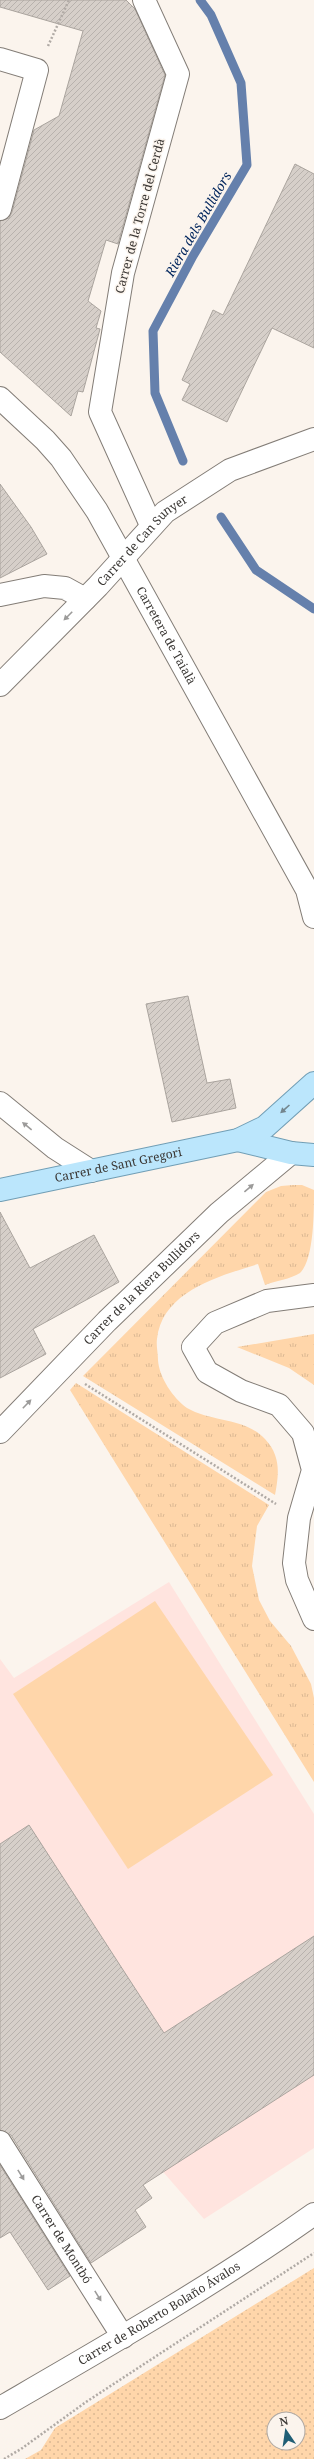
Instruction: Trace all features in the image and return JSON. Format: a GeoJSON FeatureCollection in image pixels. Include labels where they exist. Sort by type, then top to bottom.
{"type":"FeatureCollection","features":[{"type":"Feature","properties":{"kind":"main road","name":"Carrer de Sant Gregori"},"geometry":{"type":"LineString","coordinates":[[0,1190],[238,1140],[265,1127],[314,1083]]}},
{"type":"Feature","properties":{"kind":"main road","name":"Carrer de Sant Gregori"},"geometry":{"type":"LineString","coordinates":[[238,1140],[291,1153],[314,1155]]}},
{"type":"Feature","properties":{"kind":"street","name":"Carrer de la Torre del Cerdà"},"geometry":{"type":"LineString","coordinates":[[144,0],[178,74],[122,273],[100,412],[158,519]]}},
{"type":"Feature","properties":{"kind":"street"},"geometry":{"type":"LineString","coordinates":[[0,59],[37,70],[0,209]]}},
{"type":"Feature","properties":{"kind":"street","name":"Carretera de Taialà"},"geometry":{"type":"LineString","coordinates":[[0,398],[46,440],[61,458],[98,512],[310,894],[314,916]]}},
{"type":"Feature","properties":{"kind":"street","name":"Carrer de Can Sunyer"},"geometry":{"type":"LineString","coordinates":[[0,685],[85,599],[158,519],[230,470],[314,439]]}},
{"type":"Feature","properties":{"kind":"street"},"geometry":{"type":"LineString","coordinates":[[0,595],[44,586],[65,588],[85,599]]}},
{"type":"Feature","properties":{"kind":"street"},"geometry":{"type":"LineString","coordinates":[[0,1103],[55,1148],[91,1171]]}},
{"type":"Feature","properties":{"kind":"street","name":"Carrer de la Riera Bullidors"},"geometry":{"type":"LineString","coordinates":[[0,1432],[107,1321],[219,1212],[291,1153]]}},
{"type":"Feature","properties":{"kind":"street"},"geometry":{"type":"LineString","coordinates":[[314,1295],[260,1303],[215,1323],[193,1347],[207,1372],[241,1391],[279,1405],[303,1433],[313,1470],[299,1518],[294,1563],[297,1580],[314,1619]]}},
{"type":"Feature","properties":{"kind":"street","name":"Carrer de Montbó"},"geometry":{"type":"LineString","coordinates":[[0,2142],[123,2337]]}},
{"type":"Feature","properties":{"kind":"street","name":"Carrer de Roberto Bolaño Ávalos"},"geometry":{"type":"LineString","coordinates":[[0,2408],[123,2337],[272,2244],[314,2214]]}},
{"type":"Feature","properties":{"kind":"path"},"geometry":{"type":"LineString","coordinates":[[37,70],[69,0]]}},
{"type":"Feature","properties":{"kind":"path"},"geometry":{"type":"LineString","coordinates":[[61,1369],[299,1518]]}},
{"type":"Feature","properties":{"kind":"path"},"geometry":{"type":"LineString","coordinates":[[4,2459],[21,2449],[86,2402],[314,2253]]}},
{"type":"Feature","properties":{"kind":"shaded area"},"geometry":{"type":"Polygon","coordinates":[[[169,1582],[314,1814],[314,2148],[204,2219],[0,1984],[0,1659],[14,1678],[169,1582]]]}},
{"type":"Feature","properties":{"kind":"green space"},"geometry":{"type":"Polygon","coordinates":[[[302,1185],[314,1190],[311,1247],[305,1267],[300,1273],[265,1285],[258,1264],[211,1280],[181,1297],[170,1309],[161,1322],[157,1339],[158,1360],[161,1373],[172,1393],[182,1404],[187,1408],[207,1416],[248,1427],[257,1432],[270,1445],[274,1452],[278,1466],[275,1495],[83,1376],[266,1192],[281,1186],[302,1185]]]}},
{"type":"Feature","properties":{"kind":"green space"},"geometry":{"type":"Polygon","coordinates":[[[314,1334],[314,1385],[289,1368],[237,1347],[314,1334]]]}},
{"type":"Feature","properties":{"kind":"green space"},"geometry":{"type":"Polygon","coordinates":[[[76,1383],[269,1505],[257,1526],[252,1566],[259,1600],[270,1621],[291,1646],[311,1684],[314,1698],[314,1782],[70,1390],[76,1383]]]}},
{"type":"Feature","properties":{"kind":"green space"},"geometry":{"type":"Polygon","coordinates":[[[155,1601],[273,1775],[128,1869],[13,1694],[155,1601]]]}},
{"type":"Feature","properties":{"kind":"green space"},"geometry":{"type":"Polygon","coordinates":[[[314,2268],[314,2459],[25,2459],[41,2450],[55,2428],[314,2268]]]}},
{"type":"Feature","properties":{"kind":"building"},"geometry":{"type":"Polygon","coordinates":[[[0,0],[126,0],[135,9],[165,75],[118,244],[106,240],[88,301],[101,311],[96,328],[100,329],[83,392],[78,391],[71,416],[0,352],[0,221],[9,218],[12,212],[34,130],[59,116],[83,31],[0,7],[0,0]]]}},
{"type":"Feature","properties":{"kind":"building"},"geometry":{"type":"Polygon","coordinates":[[[295,164],[314,174],[314,348],[272,328],[227,422],[182,400],[190,384],[182,380],[213,310],[223,315],[295,164]]]}},
{"type":"Feature","properties":{"kind":"building"},"geometry":{"type":"Polygon","coordinates":[[[0,484],[31,527],[47,554],[0,578],[0,484]]]}},
{"type":"Feature","properties":{"kind":"building"},"geometry":{"type":"Polygon","coordinates":[[[188,996],[207,1083],[230,1079],[236,1108],[172,1122],[146,1004],[188,996]]]}},
{"type":"Feature","properties":{"kind":"building"},"geometry":{"type":"Polygon","coordinates":[[[0,1212],[30,1268],[94,1235],[119,1282],[33,1329],[46,1354],[0,1378],[0,1212]]]}},
{"type":"Feature","properties":{"kind":"building"},"geometry":{"type":"Polygon","coordinates":[[[29,1825],[164,2033],[314,1936],[314,2075],[143,2185],[152,2198],[135,2210],[146,2227],[91,2263],[11,2135],[0,2130],[0,1844],[29,1825]]]}},
{"type":"Feature","properties":{"kind":"building"},"geometry":{"type":"Polygon","coordinates":[[[0,2165],[70,2276],[48,2290],[10,2232],[0,2238],[0,2165]]]}},
{"type":"Feature","properties":{"kind":"waterway","name":"Riera dels Bullidors"},"geometry":{"type":"LineString","coordinates":[[183,461],[155,393],[153,331],[193,256],[247,165],[241,83],[211,15],[200,0]]}},
{"type":"Feature","properties":{"kind":"waterway","name":"Riera dels Bullidors"},"geometry":{"type":"LineString","coordinates":[[221,517],[256,570],[314,609]]}}]}
